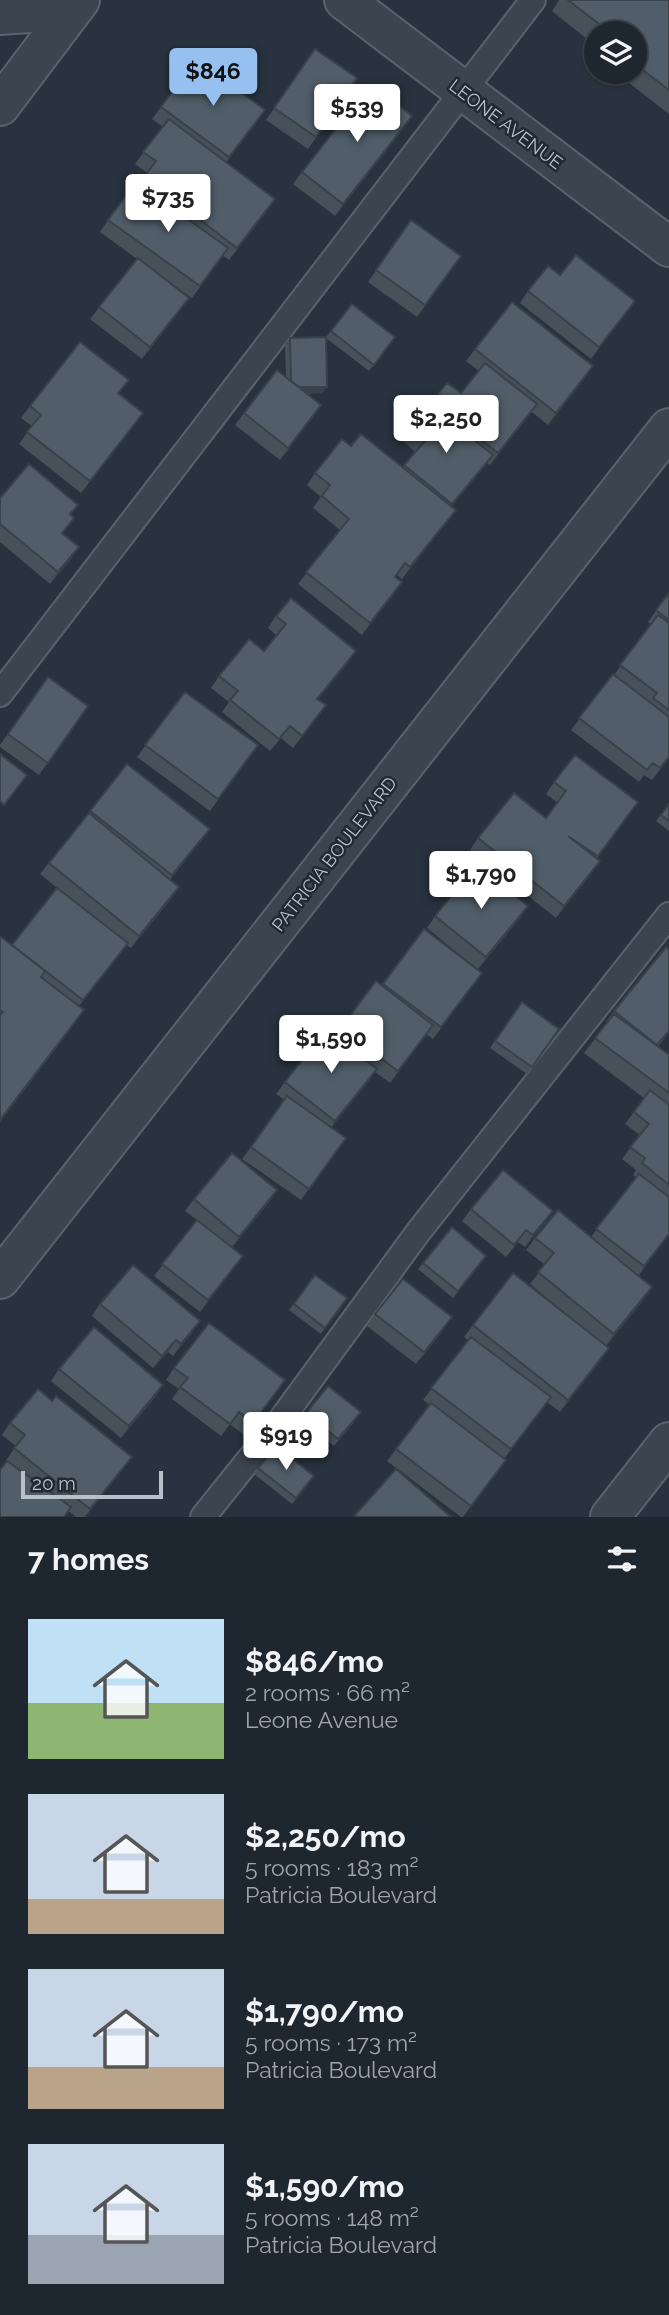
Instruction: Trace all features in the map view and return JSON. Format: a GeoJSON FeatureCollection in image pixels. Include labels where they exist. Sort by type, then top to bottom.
{"type":"FeatureCollection","features":[{"type":"Feature","properties":{"kind":"street","name":"LEONE AVENUE"},"geometry":{"type":"LineString","coordinates":[[344,0],[669,247]]}},
{"type":"Feature","properties":{"kind":"street"},"geometry":{"type":"LineString","coordinates":[[0,15],[76,5]]}},
{"type":"Feature","properties":{"kind":"street"},"geometry":{"type":"LineString","coordinates":[[0,106],[76,5]]}},
{"type":"Feature","properties":{"kind":"street","name":"PATRICIA BOULEVARD"},"geometry":{"type":"LineString","coordinates":[[0,1279],[669,429]]}},
{"type":"Feature","properties":{"kind":"street"},"geometry":{"type":"LineString","coordinates":[[610,1517],[669,1442]]}},
{"type":"Feature","properties":{"kind":"lane"},"geometry":{"type":"LineString","coordinates":[[0,694],[533,0]]}},
{"type":"Feature","properties":{"kind":"lane"},"geometry":{"type":"LineString","coordinates":[[203,1517],[280,1421],[419,1231],[669,915]]}},
{"type":"Feature","properties":{"kind":"building"},"geometry":{"type":"Polygon","coordinates":[[[568,0],[669,0],[669,90],[647,73],[647,21],[595,21],[568,0]]]}},
{"type":"Feature","properties":{"kind":"building"},"geometry":{"type":"Polygon","coordinates":[[[315,49],[357,78],[316,137],[274,108],[315,49]]]}},
{"type":"Feature","properties":{"kind":"building"},"geometry":{"type":"Polygon","coordinates":[[[196,59],[265,110],[229,157],[161,107],[196,59]]]}},
{"type":"Feature","properties":{"kind":"building"},"geometry":{"type":"Polygon","coordinates":[[[371,84],[412,116],[343,204],[302,172],[371,84]]]}},
{"type":"Feature","properties":{"kind":"building"},"geometry":{"type":"Polygon","coordinates":[[[169,119],[275,199],[237,248],[144,177],[156,161],[143,152],[169,119]]]}},
{"type":"Feature","properties":{"kind":"building"},"geometry":{"type":"Polygon","coordinates":[[[136,182],[228,248],[200,286],[108,220],[136,182]]]}},
{"type":"Feature","properties":{"kind":"building"},"geometry":{"type":"Polygon","coordinates":[[[411,220],[461,256],[425,305],[376,270],[411,220]]]}},
{"type":"Feature","properties":{"kind":"building"},"geometry":{"type":"Polygon","coordinates":[[[576,255],[635,301],[599,347],[528,291],[548,266],[560,275],[576,255]]]}},
{"type":"Feature","properties":{"kind":"building"},"geometry":{"type":"Polygon","coordinates":[[[138,258],[189,298],[150,347],[99,307],[138,258]]]}},
{"type":"Feature","properties":{"kind":"building"},"geometry":{"type":"Polygon","coordinates":[[[512,302],[593,366],[556,413],[475,349],[512,302]]]}},
{"type":"Feature","properties":{"kind":"building"},"geometry":{"type":"Polygon","coordinates":[[[352,304],[395,337],[374,365],[331,331],[352,304]]]}},
{"type":"Feature","properties":{"kind":"building"},"geometry":{"type":"Polygon","coordinates":[[[326,337],[327,387],[299,387],[291,381],[290,338],[326,337]]]}},
{"type":"Feature","properties":{"kind":"building"},"geometry":{"type":"Polygon","coordinates":[[[80,342],[129,380],[118,393],[143,413],[90,481],[27,432],[41,415],[30,406],[80,342]]]}},
{"type":"Feature","properties":{"kind":"building"},"geometry":{"type":"Polygon","coordinates":[[[485,363],[537,404],[498,453],[432,402],[447,383],[461,393],[485,363]]]}},
{"type":"Feature","properties":{"kind":"building"},"geometry":{"type":"Polygon","coordinates":[[[277,370],[321,405],[288,448],[244,413],[277,370]]]}},
{"type":"Feature","properties":{"kind":"building"},"geometry":{"type":"Polygon","coordinates":[[[430,404],[493,455],[452,504],[404,465],[425,441],[410,428],[430,404]]]}},
{"type":"Feature","properties":{"kind":"building"},"geometry":{"type":"Polygon","coordinates":[[[361,434],[456,510],[410,567],[405,563],[395,577],[402,582],[370,623],[306,572],[349,519],[322,496],[330,485],[315,473],[342,439],[351,446],[361,434]]]}},
{"type":"Feature","properties":{"kind":"building"},"geometry":{"type":"Polygon","coordinates":[[[29,464],[78,505],[70,514],[74,518],[62,533],[79,547],[58,572],[0,524],[0,498],[29,464]]]}},
{"type":"Feature","properties":{"kind":"building"},"geometry":{"type":"Polygon","coordinates":[[[669,593],[669,620],[656,610],[669,593]]]}},
{"type":"Feature","properties":{"kind":"building"},"geometry":{"type":"Polygon","coordinates":[[[291,598],[356,651],[317,699],[326,705],[302,736],[290,726],[279,739],[230,700],[238,691],[219,676],[249,639],[264,651],[286,624],[276,616],[291,598]]]}},
{"type":"Feature","properties":{"kind":"building"},"geometry":{"type":"Polygon","coordinates":[[[658,615],[669,623],[669,710],[653,698],[657,693],[620,665],[658,615]]]}},
{"type":"Feature","properties":{"kind":"building"},"geometry":{"type":"Polygon","coordinates":[[[613,674],[669,717],[669,757],[660,768],[653,763],[647,770],[579,718],[613,674]]]}},
{"type":"Feature","properties":{"kind":"building"},"geometry":{"type":"Polygon","coordinates":[[[48,677],[88,706],[48,763],[8,734],[48,677]]]}},
{"type":"Feature","properties":{"kind":"building"},"geometry":{"type":"Polygon","coordinates":[[[185,692],[258,745],[218,799],[145,745],[185,692]]]}},
{"type":"Feature","properties":{"kind":"building"},"geometry":{"type":"Polygon","coordinates":[[[0,754],[27,775],[4,805],[0,801],[0,754]]]}},
{"type":"Feature","properties":{"kind":"building"},"geometry":{"type":"Polygon","coordinates":[[[575,755],[638,802],[598,856],[568,836],[600,861],[564,906],[478,838],[514,793],[546,818],[566,791],[554,782],[575,755]]]}},
{"type":"Feature","properties":{"kind":"building"},"geometry":{"type":"Polygon","coordinates":[[[127,764],[210,829],[172,875],[90,811],[127,764]]]}},
{"type":"Feature","properties":{"kind":"building"},"geometry":{"type":"Polygon","coordinates":[[[669,804],[669,821],[661,815],[669,804]]]}},
{"type":"Feature","properties":{"kind":"building"},"geometry":{"type":"Polygon","coordinates":[[[89,813],[179,887],[139,936],[49,863],[89,813]]]}},
{"type":"Feature","properties":{"kind":"building"},"geometry":{"type":"Polygon","coordinates":[[[477,864],[528,906],[486,957],[435,916],[477,864]]]}},
{"type":"Feature","properties":{"kind":"building"},"geometry":{"type":"Polygon","coordinates":[[[57,888],[128,943],[83,1000],[12,945],[57,888]]]}},
{"type":"Feature","properties":{"kind":"building"},"geometry":{"type":"Polygon","coordinates":[[[424,929],[482,973],[441,1027],[383,984],[424,929]]]}},
{"type":"Feature","properties":{"kind":"building"},"geometry":{"type":"Polygon","coordinates":[[[0,936],[45,971],[41,977],[84,1010],[0,1120],[0,1015],[3,1012],[0,1010],[0,936]]]}},
{"type":"Feature","properties":{"kind":"building"},"geometry":{"type":"Polygon","coordinates":[[[666,947],[669,950],[669,1031],[657,1045],[614,1011],[666,947]]]}},
{"type":"Feature","properties":{"kind":"building"},"geometry":{"type":"Polygon","coordinates":[[[376,981],[433,1025],[398,1071],[341,1028],[376,981]]]}},
{"type":"Feature","properties":{"kind":"building"},"geometry":{"type":"Polygon","coordinates":[[[522,1002],[559,1029],[532,1067],[495,1041],[522,1002]]]}},
{"type":"Feature","properties":{"kind":"building"},"geometry":{"type":"Polygon","coordinates":[[[614,1014],[669,1053],[669,1093],[595,1038],[614,1014]]]}},
{"type":"Feature","properties":{"kind":"building"},"geometry":{"type":"Polygon","coordinates":[[[326,1029],[377,1069],[335,1121],[285,1082],[326,1029]]]}},
{"type":"Feature","properties":{"kind":"building"},"geometry":{"type":"Polygon","coordinates":[[[650,1090],[669,1105],[669,1185],[642,1163],[645,1158],[630,1147],[649,1124],[634,1112],[650,1090]]]}},
{"type":"Feature","properties":{"kind":"building"},"geometry":{"type":"Polygon","coordinates":[[[287,1096],[346,1138],[309,1189],[251,1147],[287,1096]]]}},
{"type":"Feature","properties":{"kind":"building"},"geometry":{"type":"Polygon","coordinates":[[[232,1153],[277,1190],[239,1237],[194,1199],[232,1153]]]}},
{"type":"Feature","properties":{"kind":"building"},"geometry":{"type":"Polygon","coordinates":[[[503,1170],[553,1211],[533,1235],[526,1230],[514,1245],[471,1209],[503,1170]]]}},
{"type":"Feature","properties":{"kind":"building"},"geometry":{"type":"Polygon","coordinates":[[[639,1174],[669,1197],[669,1234],[644,1266],[596,1229],[639,1174]]]}},
{"type":"Feature","properties":{"kind":"building"},"geometry":{"type":"Polygon","coordinates":[[[558,1210],[652,1287],[614,1334],[538,1272],[554,1253],[535,1238],[558,1210]]]}},
{"type":"Feature","properties":{"kind":"building"},"geometry":{"type":"Polygon","coordinates":[[[197,1220],[243,1256],[208,1300],[162,1264],[197,1220]]]}},
{"type":"Feature","properties":{"kind":"building"},"geometry":{"type":"Polygon","coordinates":[[[452,1227],[486,1256],[458,1291],[423,1263],[452,1227]]]}},
{"type":"Feature","properties":{"kind":"building"},"geometry":{"type":"Polygon","coordinates":[[[133,1265],[200,1321],[181,1344],[176,1340],[162,1356],[100,1304],[133,1265]]]}},
{"type":"Feature","properties":{"kind":"building"},"geometry":{"type":"Polygon","coordinates":[[[513,1273],[609,1348],[568,1400],[473,1325],[513,1273]]]}},
{"type":"Feature","properties":{"kind":"building"},"geometry":{"type":"Polygon","coordinates":[[[315,1275],[347,1298],[325,1328],[294,1304],[315,1275]]]}},
{"type":"Feature","properties":{"kind":"building"},"geometry":{"type":"Polygon","coordinates":[[[403,1279],[452,1317],[424,1352],[375,1314],[403,1279]]]}},
{"type":"Feature","properties":{"kind":"building"},"geometry":{"type":"Polygon","coordinates":[[[209,1323],[285,1380],[253,1423],[239,1412],[230,1424],[180,1387],[188,1378],[174,1368],[209,1323]]]}},
{"type":"Feature","properties":{"kind":"building"},"geometry":{"type":"Polygon","coordinates":[[[94,1327],[163,1385],[129,1426],[59,1369],[94,1327]]]}},
{"type":"Feature","properties":{"kind":"building"},"geometry":{"type":"Polygon","coordinates":[[[471,1337],[551,1397],[511,1449],[431,1388],[471,1337]]]}},
{"type":"Feature","properties":{"kind":"building"},"geometry":{"type":"Polygon","coordinates":[[[328,1386],[361,1412],[338,1439],[306,1413],[328,1386]]]}},
{"type":"Feature","properties":{"kind":"building"},"geometry":{"type":"Polygon","coordinates":[[[38,1389],[52,1401],[56,1396],[132,1457],[90,1509],[14,1448],[25,1435],[10,1423],[38,1389]]]}},
{"type":"Feature","properties":{"kind":"building"},"geometry":{"type":"Polygon","coordinates":[[[431,1403],[506,1460],[471,1506],[396,1449],[431,1403]]]}},
{"type":"Feature","properties":{"kind":"building"},"geometry":{"type":"Polygon","coordinates":[[[276,1446],[314,1476],[296,1498],[258,1468],[276,1446]]]}},
{"type":"Feature","properties":{"kind":"building"},"geometry":{"type":"Polygon","coordinates":[[[7,1461],[71,1507],[64,1517],[0,1517],[0,1470],[7,1461]]]}},
{"type":"Feature","properties":{"kind":"building"},"geometry":{"type":"Polygon","coordinates":[[[396,1469],[451,1517],[357,1517],[355,1515],[396,1469]]]}}]}
